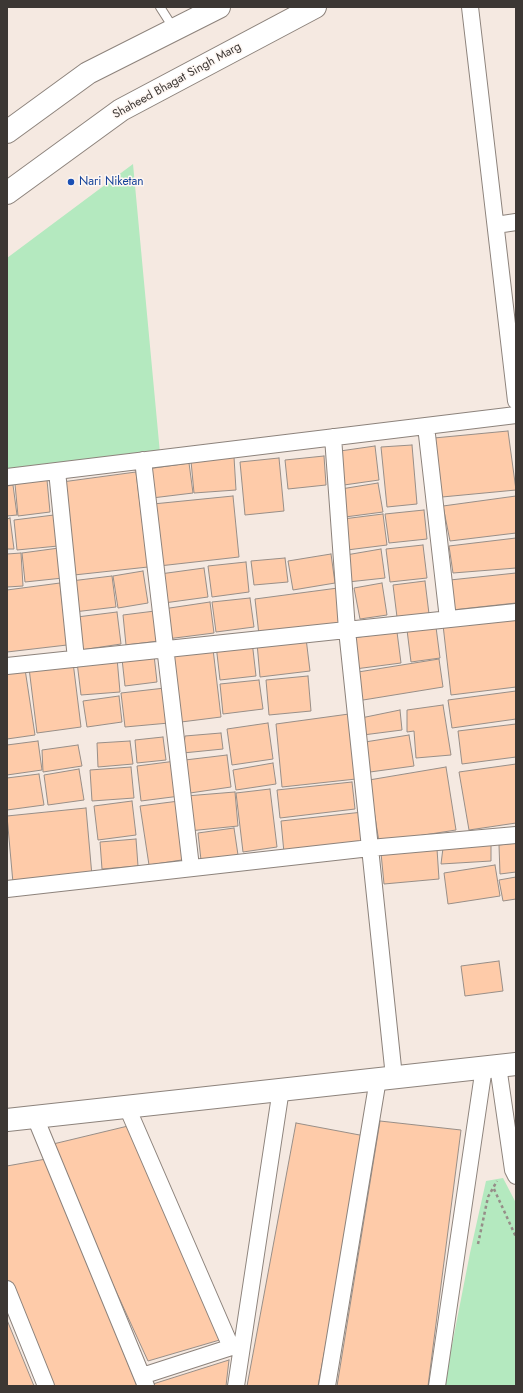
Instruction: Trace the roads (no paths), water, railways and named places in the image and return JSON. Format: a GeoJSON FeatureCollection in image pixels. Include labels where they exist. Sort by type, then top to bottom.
{"type":"FeatureCollection","features":[{"type":"Feature","properties":{"kind":"main road"},"geometry":{"type":"LineString","coordinates":[[7,132],[88,73],[219,7]]}},
{"type":"Feature","properties":{"kind":"main road","name":"Shaheed Bhagat Singh Marg"},"geometry":{"type":"LineString","coordinates":[[7,193],[121,110],[315,7]]}},
{"type":"Feature","properties":{"kind":"main road"},"geometry":{"type":"LineString","coordinates":[[7,1120],[499,1066]]}},
{"type":"Feature","properties":{"kind":"street"},"geometry":{"type":"LineString","coordinates":[[470,7],[516,401]]}},
{"type":"Feature","properties":{"kind":"street"},"geometry":{"type":"LineString","coordinates":[[496,225],[516,222]]}},
{"type":"Feature","properties":{"kind":"street"},"geometry":{"type":"LineString","coordinates":[[7,477],[516,415]]}},
{"type":"Feature","properties":{"kind":"street"},"geometry":{"type":"LineString","coordinates":[[426,426],[448,619]]}},
{"type":"Feature","properties":{"kind":"street"},"geometry":{"type":"LineString","coordinates":[[326,1386],[386,1078],[370,848],[347,630],[333,437]]}},
{"type":"Feature","properties":{"kind":"street"},"geometry":{"type":"LineString","coordinates":[[143,460],[191,867]]}},
{"type":"Feature","properties":{"kind":"street"},"geometry":{"type":"LineString","coordinates":[[56,471],[76,659]]}},
{"type":"Feature","properties":{"kind":"street"},"geometry":{"type":"LineString","coordinates":[[7,666],[516,612]]}},
{"type":"Feature","properties":{"kind":"street"},"geometry":{"type":"LineString","coordinates":[[7,884],[516,835]]}},
{"type":"Feature","properties":{"kind":"street"},"geometry":{"type":"LineString","coordinates":[[499,1066],[513,1170],[516,1176]]}},
{"type":"Feature","properties":{"kind":"street"},"geometry":{"type":"LineString","coordinates":[[437,1386],[499,1066]]}},
{"type":"Feature","properties":{"kind":"street"},"geometry":{"type":"LineString","coordinates":[[236,1386],[237,1345],[281,1089]]}},
{"type":"Feature","properties":{"kind":"street"},"geometry":{"type":"LineString","coordinates":[[127,1107],[237,1345]]}},
{"type":"Feature","properties":{"kind":"street"},"geometry":{"type":"LineString","coordinates":[[35,1117],[144,1381],[237,1345]]}},
{"type":"Feature","properties":{"kind":"street"},"geometry":{"type":"LineString","coordinates":[[7,1289],[46,1386]]}},
{"type":"Feature","properties":{"kind":"lane"},"geometry":{"type":"LineString","coordinates":[[160,7],[175,30]]}},
{"type":"Feature","properties":{"kind":"place","name":"Nari Niketan"},"geometry":{"type":"Point","coordinates":[71,182]}}]}
